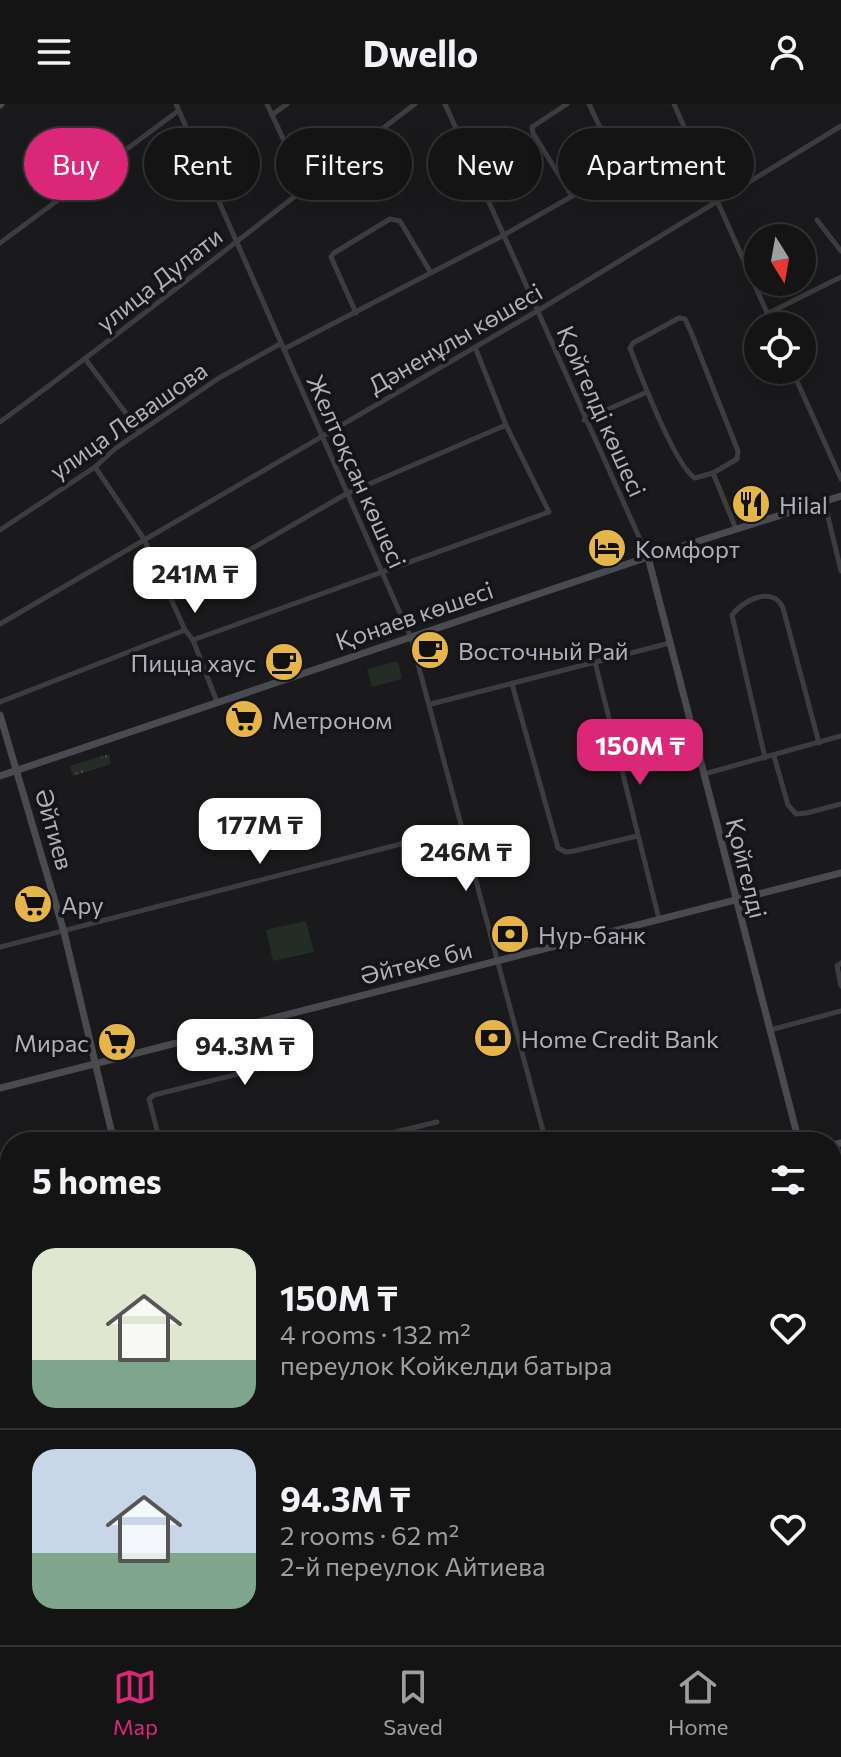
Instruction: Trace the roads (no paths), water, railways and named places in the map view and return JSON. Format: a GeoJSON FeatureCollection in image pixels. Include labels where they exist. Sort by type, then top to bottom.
{"type":"FeatureCollection","features":[{"type":"Feature","properties":{"kind":"street"},"geometry":{"type":"LineString","coordinates":[[267,104],[278,128]]}},
{"type":"Feature","properties":{"kind":"street"},"geometry":{"type":"LineString","coordinates":[[272,115],[287,104]]}},
{"type":"Feature","properties":{"kind":"street","name":"улица Дулати"},"geometry":{"type":"LineString","coordinates":[[383,128],[415,104]]}},
{"type":"Feature","properties":{"kind":"street","name":"Қойгелді көшесі"},"geometry":{"type":"LineString","coordinates":[[445,104],[648,557]]}},
{"type":"Feature","properties":{"kind":"street"},"geometry":{"type":"LineString","coordinates":[[558,173],[532,127],[567,104]]}},
{"type":"Feature","properties":{"kind":"street","name":"улица Левашова"},"geometry":{"type":"LineString","coordinates":[[589,104],[600,128]]}},
{"type":"Feature","properties":{"kind":"street"},"geometry":{"type":"LineString","coordinates":[[674,104],[685,128]]}},
{"type":"Feature","properties":{"kind":"street"},"geometry":{"type":"LineString","coordinates":[[0,243],[177,107]]}},
{"type":"Feature","properties":{"kind":"street","name":"Желтоқсан көшесі"},"geometry":{"type":"LineString","coordinates":[[177,107],[411,638],[543,1132]]}},
{"type":"Feature","properties":{"kind":"street","name":"Дәненұлы көшесі"},"geometry":{"type":"LineString","coordinates":[[754,178],[841,126]]}},
{"type":"Feature","properties":{"kind":"street","name":"улица Дулати"},"geometry":{"type":"LineString","coordinates":[[0,422],[86,360],[288,200]]}},
{"type":"Feature","properties":{"kind":"street","name":"улица Левашова"},"geometry":{"type":"LineString","coordinates":[[0,530],[95,467],[219,378],[356,313],[565,200]]}},
{"type":"Feature","properties":{"kind":"street"},"geometry":{"type":"LineString","coordinates":[[718,200],[766,312]]}},
{"type":"Feature","properties":{"kind":"street","name":"Дәненұлы көшесі"},"geometry":{"type":"LineString","coordinates":[[0,624],[539,310],[718,200]]}},
{"type":"Feature","properties":{"kind":"street"},"geometry":{"type":"LineString","coordinates":[[356,313],[331,257],[390,219],[400,221],[431,273]]}},
{"type":"Feature","properties":{"kind":"street"},"geometry":{"type":"LineString","coordinates":[[817,220],[841,251]]}},
{"type":"Feature","properties":{"kind":"street"},"geometry":{"type":"LineString","coordinates":[[771,312],[841,277]]}},
{"type":"Feature","properties":{"kind":"street"},"geometry":{"type":"LineString","coordinates":[[683,318],[738,451],[737,459],[713,473],[695,478],[691,476],[647,392],[630,346],[683,318]]}},
{"type":"Feature","properties":{"kind":"street"},"geometry":{"type":"LineString","coordinates":[[193,640],[380,570],[549,512],[506,425],[475,347]]}},
{"type":"Feature","properties":{"kind":"street"},"geometry":{"type":"LineString","coordinates":[[86,360],[140,432]]}},
{"type":"Feature","properties":{"kind":"street"},"geometry":{"type":"LineString","coordinates":[[798,384],[841,479]]}},
{"type":"Feature","properties":{"kind":"street"},"geometry":{"type":"LineString","coordinates":[[584,420],[647,392]]}},
{"type":"Feature","properties":{"kind":"street"},"geometry":{"type":"LineString","coordinates":[[170,596],[346,494],[506,425]]}},
{"type":"Feature","properties":{"kind":"street"},"geometry":{"type":"LineString","coordinates":[[95,467],[144,539],[185,630],[193,640],[217,702]]}},
{"type":"Feature","properties":{"kind":"street"},"geometry":{"type":"LineString","coordinates":[[713,473],[736,529]]}},
{"type":"Feature","properties":{"kind":"street","name":"Қонаев көшесі"},"geometry":{"type":"LineString","coordinates":[[0,776],[648,557],[841,496]]}},
{"type":"Feature","properties":{"kind":"street"},"geometry":{"type":"LineString","coordinates":[[824,500],[841,571]]}},
{"type":"Feature","properties":{"kind":"street","name":"Қойгелді"},"geometry":{"type":"LineString","coordinates":[[648,557],[796,1132]]}},
{"type":"Feature","properties":{"kind":"street"},"geometry":{"type":"LineString","coordinates":[[765,758],[732,615],[739,605],[754,598],[772,596],[780,601],[819,743]]}},
{"type":"Feature","properties":{"kind":"street"},"geometry":{"type":"LineString","coordinates":[[0,702],[185,630]]}},
{"type":"Feature","properties":{"kind":"street"},"geometry":{"type":"LineString","coordinates":[[431,704],[670,643]]}},
{"type":"Feature","properties":{"kind":"street"},"geometry":{"type":"LineString","coordinates":[[595,662],[659,919]]}},
{"type":"Feature","properties":{"kind":"street"},"geometry":{"type":"LineString","coordinates":[[512,684],[558,848],[566,852],[574,851],[637,836]]}},
{"type":"Feature","properties":{"kind":"street","name":"Әйтиев"},"geometry":{"type":"LineString","coordinates":[[0,715],[64,932],[112,1132]]}},
{"type":"Feature","properties":{"kind":"street"},"geometry":{"type":"LineString","coordinates":[[704,774],[841,736]]}},
{"type":"Feature","properties":{"kind":"street"},"geometry":{"type":"LineString","coordinates":[[774,756],[788,805],[796,814],[841,804]]}},
{"type":"Feature","properties":{"kind":"street"},"geometry":{"type":"LineString","coordinates":[[0,947],[463,828]]}},
{"type":"Feature","properties":{"kind":"street","name":"Әйтеке би"},"geometry":{"type":"LineString","coordinates":[[0,1088],[841,873]]}},
{"type":"Feature","properties":{"kind":"street"},"geometry":{"type":"LineString","coordinates":[[841,963],[837,966],[841,986]]}},
{"type":"Feature","properties":{"kind":"street"},"geometry":{"type":"LineString","coordinates":[[769,1031],[841,1011]]}},
{"type":"Feature","properties":{"kind":"street"},"geometry":{"type":"LineString","coordinates":[[157,1132],[149,1099],[154,1095],[282,1063],[287,1058],[278,1016]]}},
{"type":"Feature","properties":{"kind":"street"},"geometry":{"type":"LineString","coordinates":[[396,1132],[437,1122]]}},
{"type":"Feature","properties":{"kind":"place","name":"Hilal"},"geometry":{"type":"Point","coordinates":[751,504]}},
{"type":"Feature","properties":{"kind":"place","name":"Комфорт"},"geometry":{"type":"Point","coordinates":[607,548]}},
{"type":"Feature","properties":{"kind":"place","name":"Восточный Рай"},"geometry":{"type":"Point","coordinates":[430,650]}},
{"type":"Feature","properties":{"kind":"place","name":"Пицца хаус"},"geometry":{"type":"Point","coordinates":[284,662]}},
{"type":"Feature","properties":{"kind":"place","name":"Метроном"},"geometry":{"type":"Point","coordinates":[244,719]}},
{"type":"Feature","properties":{"kind":"place","name":"Ару"},"geometry":{"type":"Point","coordinates":[33,904]}},
{"type":"Feature","properties":{"kind":"place","name":"Нур-банк"},"geometry":{"type":"Point","coordinates":[510,934]}},
{"type":"Feature","properties":{"kind":"place","name":"Home Credit Bank"},"geometry":{"type":"Point","coordinates":[493,1038]}},
{"type":"Feature","properties":{"kind":"place","name":"Мирас"},"geometry":{"type":"Point","coordinates":[117,1042]}}]}
